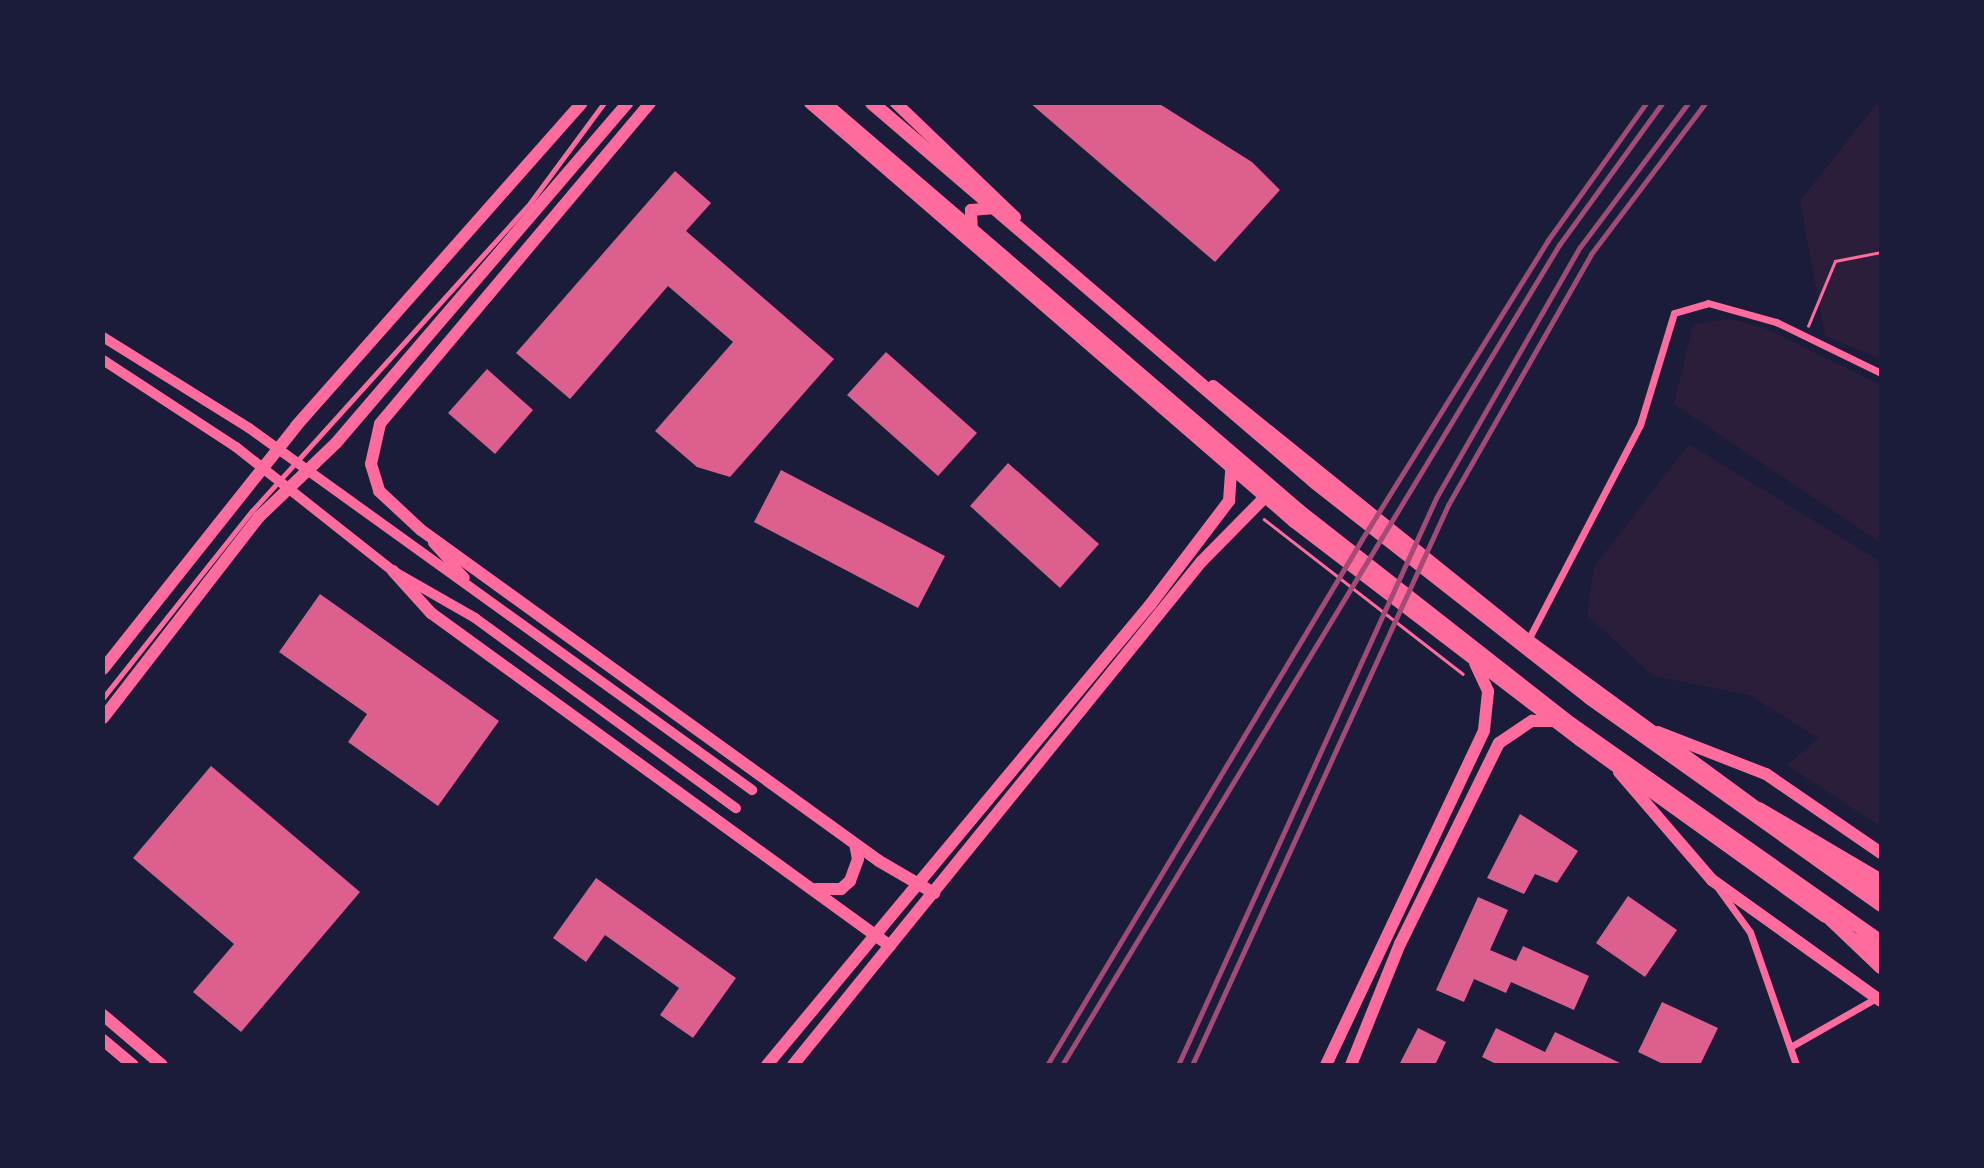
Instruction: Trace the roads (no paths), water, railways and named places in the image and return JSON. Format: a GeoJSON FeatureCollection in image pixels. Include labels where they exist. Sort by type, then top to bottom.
{"type":"FeatureCollection","features":[{"type":"Feature","properties":{"kind":"highway"},"geometry":{"type":"LineString","coordinates":[[824,103],[1310,520],[1571,724],[1881,942]]}},
{"type":"Feature","properties":{"kind":"highway"},"geometry":{"type":"LineString","coordinates":[[872,103],[1316,483],[1674,758],[1881,905]]}},
{"type":"Feature","properties":{"kind":"highway"},"geometry":{"type":"LineString","coordinates":[[1674,758],[1881,881]]}},
{"type":"Feature","properties":{"kind":"highway"},"geometry":{"type":"LineString","coordinates":[[1785,877],[1881,967]]}},
{"type":"Feature","properties":{"kind":"main road"},"geometry":{"type":"LineString","coordinates":[[103,669],[278,448],[582,103]]}},
{"type":"Feature","properties":{"kind":"main road"},"geometry":{"type":"LineString","coordinates":[[103,718],[284,485],[523,230],[627,103]]}},
{"type":"Feature","properties":{"kind":"main road"},"geometry":{"type":"LineString","coordinates":[[650,103],[380,424],[371,464],[379,491],[421,530],[855,845],[918,881],[934,894]]}},
{"type":"Feature","properties":{"kind":"main road"},"geometry":{"type":"LineString","coordinates":[[810,103],[1294,522],[1475,663],[1614,766],[1881,954]]}},
{"type":"Feature","properties":{"kind":"main road"},"geometry":{"type":"LineString","coordinates":[[897,103],[1009,212],[1326,479],[1597,692],[1881,894]]}},
{"type":"Feature","properties":{"kind":"main road"},"geometry":{"type":"LineString","coordinates":[[978,251],[971,210],[983,205],[1009,212]]}},
{"type":"Feature","properties":{"kind":"main road"},"geometry":{"type":"LineString","coordinates":[[767,1065],[873,934],[1150,604],[1229,501],[1231,469]]}},
{"type":"Feature","properties":{"kind":"main road"},"geometry":{"type":"LineString","coordinates":[[793,1065],[1201,562],[1265,497]]}},
{"type":"Feature","properties":{"kind":"main road"},"geometry":{"type":"LineString","coordinates":[[393,571],[431,613],[816,889],[890,946]]}},
{"type":"Feature","properties":{"kind":"main road"},"geometry":{"type":"LineString","coordinates":[[1326,1065],[1485,730],[1488,691],[1475,663]]}},
{"type":"Feature","properties":{"kind":"main road"},"geometry":{"type":"LineString","coordinates":[[1351,1065],[1400,944],[1499,743],[1532,721],[1553,721]]}},
{"type":"Feature","properties":{"kind":"main road"},"geometry":{"type":"LineString","coordinates":[[1645,727],[1766,774],[1881,853]]}},
{"type":"Feature","properties":{"kind":"main road"},"geometry":{"type":"LineString","coordinates":[[1614,766],[1712,880],[1879,999]]}},
{"type":"Feature","properties":{"kind":"main road"},"geometry":{"type":"LineString","coordinates":[[816,889],[841,888],[850,881],[858,859],[855,845]]}},
{"type":"Feature","properties":{"kind":"main road"},"geometry":{"type":"LineString","coordinates":[[103,1015],[162,1065]]}},
{"type":"Feature","properties":{"kind":"main road"},"geometry":{"type":"LineString","coordinates":[[103,1040],[133,1065]]}},
{"type":"Feature","properties":{"kind":"street"},"geometry":{"type":"LineString","coordinates":[[1528,640],[1640,425],[1674,313],[1708,303],[1805,336],[1881,373]]}},
{"type":"Feature","properties":{"kind":"street"},"geometry":{"type":"LineString","coordinates":[[103,337],[278,448],[752,790]]}},
{"type":"Feature","properties":{"kind":"street"},"geometry":{"type":"LineString","coordinates":[[103,360],[262,468],[393,571],[475,618],[736,808]]}},
{"type":"Feature","properties":{"kind":"street"},"geometry":{"type":"LineString","coordinates":[[421,530],[485,599]]}},
{"type":"Feature","properties":{"kind":"street"},"geometry":{"type":"LineString","coordinates":[[1712,880],[1750,932],[1796,1065]]}},
{"type":"Feature","properties":{"kind":"street"},"geometry":{"type":"LineString","coordinates":[[1791,1046],[1879,999]]}},
{"type":"Feature","properties":{"kind":"lane"},"geometry":{"type":"LineString","coordinates":[[303,466],[530,203],[604,103]]}},
{"type":"Feature","properties":{"kind":"lane"},"geometry":{"type":"LineString","coordinates":[[103,698],[284,485]]}},
{"type":"Feature","properties":{"kind":"railway"},"geometry":{"type":"LineString","coordinates":[[1047,1065],[1362,539],[1548,240],[1646,103]]}},
{"type":"Feature","properties":{"kind":"railway"},"geometry":{"type":"LineString","coordinates":[[1062,1065],[1559,245],[1662,103]]}},
{"type":"Feature","properties":{"kind":"railway"},"geometry":{"type":"LineString","coordinates":[[1178,1065],[1436,498],[1580,247],[1688,103]]}},
{"type":"Feature","properties":{"kind":"railway"},"geometry":{"type":"LineString","coordinates":[[1192,1065],[1448,505],[1591,254],[1705,103]]}}]}
